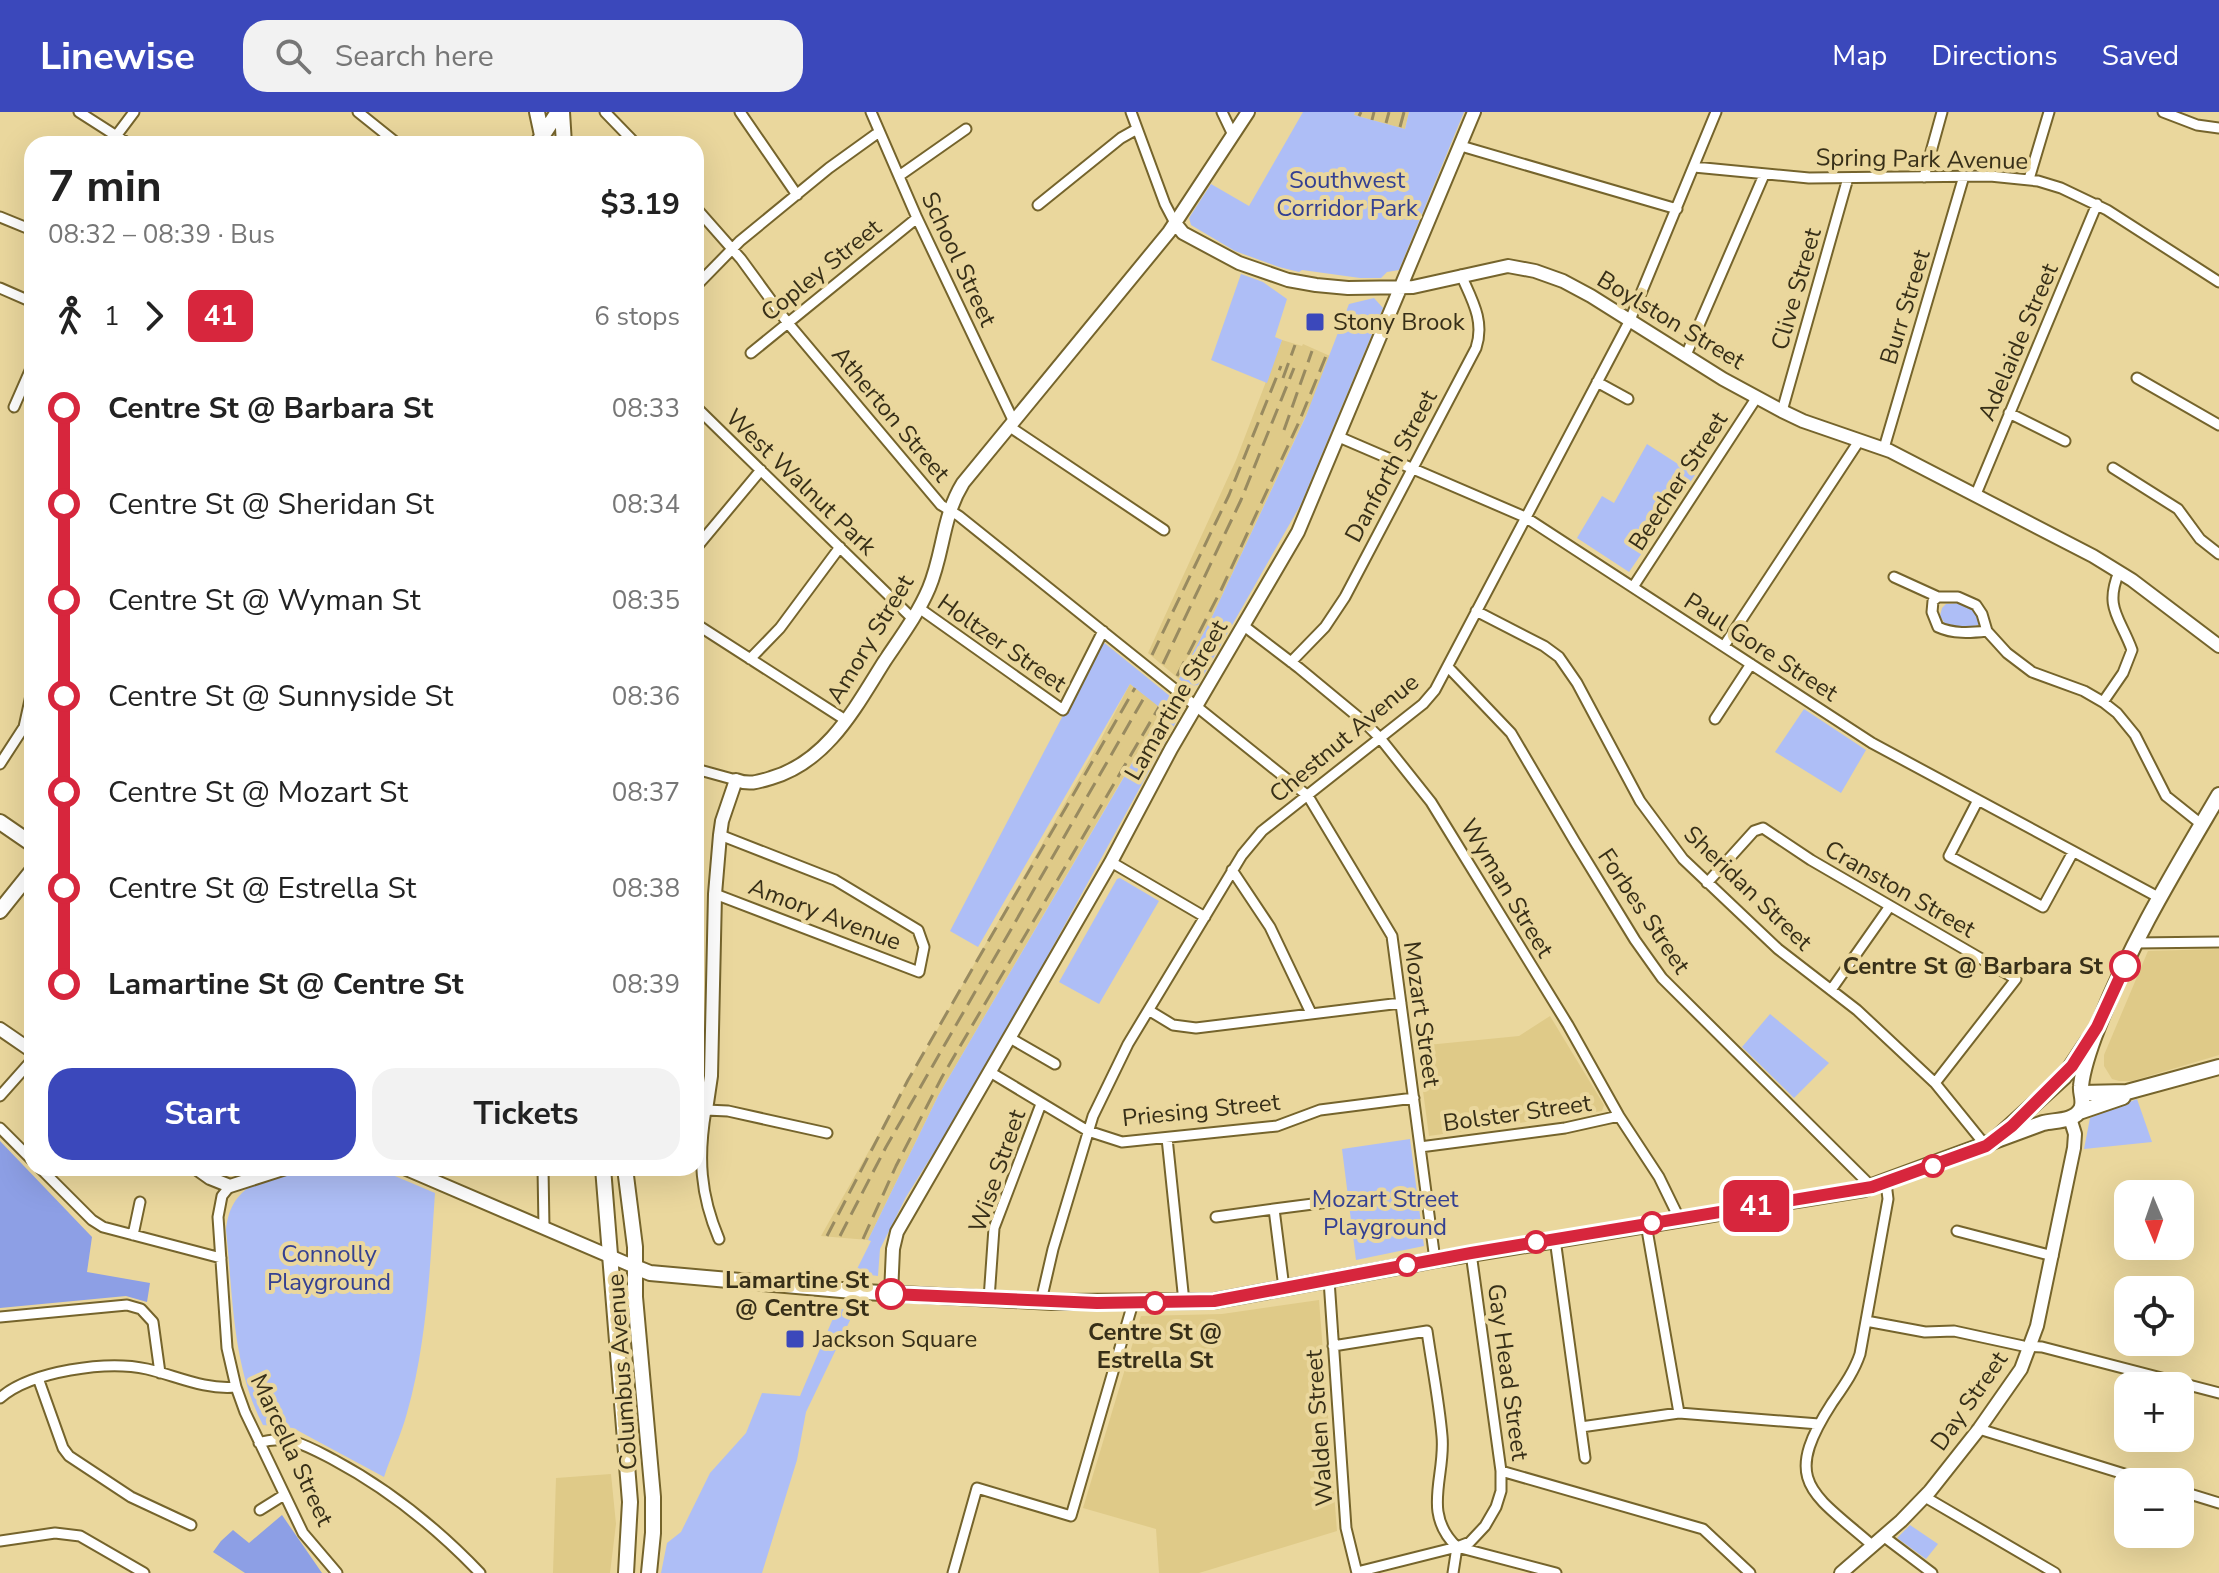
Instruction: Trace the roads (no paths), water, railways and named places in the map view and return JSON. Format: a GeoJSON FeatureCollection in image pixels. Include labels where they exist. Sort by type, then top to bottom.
{"type":"FeatureCollection","features":[{"type":"Feature","properties":{"kind":"main road"},"geometry":{"type":"LineString","coordinates":[[537,112],[540,136]]}},
{"type":"Feature","properties":{"kind":"main road"},"geometry":{"type":"LineString","coordinates":[[544,136],[560,112]]}},
{"type":"Feature","properties":{"kind":"main road"},"geometry":{"type":"LineString","coordinates":[[560,112],[563,136]]}},
{"type":"Feature","properties":{"kind":"main road"},"geometry":{"type":"LineString","coordinates":[[1986,1146],[2067,1073],[2097,1027],[2158,897],[2219,795]]}},
{"type":"Feature","properties":{"kind":"main road"},"geometry":{"type":"LineString","coordinates":[[0,822],[24,838]]}},
{"type":"Feature","properties":{"kind":"main road"},"geometry":{"type":"LineString","coordinates":[[0,911],[24,881]]}},
{"type":"Feature","properties":{"kind":"main road"},"geometry":{"type":"LineString","coordinates":[[2071,1117],[2083,1104],[2081,1092],[2097,1027]]}},
{"type":"Feature","properties":{"kind":"main road"},"geometry":{"type":"LineString","coordinates":[[635,1267],[650,1273],[891,1294],[1133,1303],[1214,1301],[1471,1253],[1879,1185],[2043,1123],[2071,1117],[2134,1091],[2219,1067]]}},
{"type":"Feature","properties":{"kind":"main road"},"geometry":{"type":"LineString","coordinates":[[2052,1087],[2070,1082],[2081,1092],[2134,1091]]}},
{"type":"Feature","properties":{"kind":"main road"},"geometry":{"type":"LineString","coordinates":[[2052,1087],[2045,1104],[2049,1112],[2071,1117]]}},
{"type":"Feature","properties":{"kind":"main road","name":"Columbus Avenue"},"geometry":{"type":"LineString","coordinates":[[604,1176],[630,1497],[626,1573]]}},
{"type":"Feature","properties":{"kind":"main road","name":"Columbus Avenue"},"geometry":{"type":"LineString","coordinates":[[626,1176],[654,1500],[649,1573]]}},
{"type":"Feature","properties":{"kind":"street"},"geometry":{"type":"LineString","coordinates":[[79,112],[116,136],[134,112]]}},
{"type":"Feature","properties":{"kind":"street"},"geometry":{"type":"LineString","coordinates":[[358,112],[388,136]]}},
{"type":"Feature","properties":{"kind":"street"},"geometry":{"type":"LineString","coordinates":[[605,112],[628,136]]}},
{"type":"Feature","properties":{"kind":"street"},"geometry":{"type":"LineString","coordinates":[[740,112],[797,195]]}},
{"type":"Feature","properties":{"kind":"street","name":"School Street"},"geometry":{"type":"LineString","coordinates":[[871,112],[1012,425]]}},
{"type":"Feature","properties":{"kind":"street","name":"Boylston Street"},"geometry":{"type":"LineString","coordinates":[[1131,112],[1175,223],[1183,233],[1223,256],[1280,277],[1337,287],[1428,284],[1508,266],[1535,271],[1583,291],[1782,411],[1884,448],[2119,572],[2219,646]]}},
{"type":"Feature","properties":{"kind":"street"},"geometry":{"type":"LineString","coordinates":[[1222,112],[1233,135]]}},
{"type":"Feature","properties":{"kind":"street","name":"Amory Street"},"geometry":{"type":"LineString","coordinates":[[736,780],[754,783],[801,766],[847,721],[916,614],[937,563],[948,511],[971,471],[1012,425],[1175,223],[1248,112]]}},
{"type":"Feature","properties":{"kind":"street","name":"Lamartine Street"},"geometry":{"type":"LineString","coordinates":[[891,1294],[895,1236],[1298,532],[1474,112]]}},
{"type":"Feature","properties":{"kind":"street","name":"Chestnut Avenue"},"geometry":{"type":"LineString","coordinates":[[1041,1301],[1053,1249],[1093,1116],[1128,1044],[1254,838],[1427,701],[1448,667],[1630,320],[1716,112]]}},
{"type":"Feature","properties":{"kind":"street"},"geometry":{"type":"LineString","coordinates":[[1924,177],[1942,112]]}},
{"type":"Feature","properties":{"kind":"street"},"geometry":{"type":"LineString","coordinates":[[2029,179],[2049,112]]}},
{"type":"Feature","properties":{"kind":"street"},"geometry":{"type":"LineString","coordinates":[[2163,112],[2197,125],[2219,128]]}},
{"type":"Feature","properties":{"kind":"street"},"geometry":{"type":"LineString","coordinates":[[899,176],[966,129]]}},
{"type":"Feature","properties":{"kind":"street"},"geometry":{"type":"LineString","coordinates":[[1038,205],[1121,138],[1137,129]]}},
{"type":"Feature","properties":{"kind":"street"},"geometry":{"type":"LineString","coordinates":[[704,275],[797,195],[879,132]]}},
{"type":"Feature","properties":{"kind":"street"},"geometry":{"type":"LineString","coordinates":[[1461,146],[1677,209]]}},
{"type":"Feature","properties":{"kind":"street","name":"Spring Park Avenue"},"geometry":{"type":"LineString","coordinates":[[1694,167],[1764,175],[2029,179],[2054,185],[2097,204],[2219,282]]}},
{"type":"Feature","properties":{"kind":"street"},"geometry":{"type":"LineString","coordinates":[[1686,355],[1764,175]]}},
{"type":"Feature","properties":{"kind":"street","name":"Burr Street"},"geometry":{"type":"LineString","coordinates":[[1884,448],[1964,176]]}},
{"type":"Feature","properties":{"kind":"street","name":"Clive Street"},"geometry":{"type":"LineString","coordinates":[[1782,411],[1848,178]]}},
{"type":"Feature","properties":{"kind":"street","name":"Adelaide Street"},"geometry":{"type":"LineString","coordinates":[[1976,494],[2097,204]]}},
{"type":"Feature","properties":{"kind":"street"},"geometry":{"type":"LineString","coordinates":[[0,217],[24,227]]}},
{"type":"Feature","properties":{"kind":"street","name":"Atherton Street"},"geometry":{"type":"LineString","coordinates":[[704,217],[787,322],[941,505],[959,516],[1197,705]]}},
{"type":"Feature","properties":{"kind":"street","name":"Copley Street"},"geometry":{"type":"LineString","coordinates":[[751,353],[917,218]]}},
{"type":"Feature","properties":{"kind":"street","name":"Danforth Street"},"geometry":{"type":"LineString","coordinates":[[1291,662],[1325,627],[1345,597],[1478,342],[1479,317],[1461,275]]}},
{"type":"Feature","properties":{"kind":"street"},"geometry":{"type":"LineString","coordinates":[[0,288],[24,298]]}},
{"type":"Feature","properties":{"kind":"street"},"geometry":{"type":"LineString","coordinates":[[2137,378],[2219,425]]}},
{"type":"Feature","properties":{"kind":"street"},"geometry":{"type":"LineString","coordinates":[[1597,382],[1628,399]]}},
{"type":"Feature","properties":{"kind":"street"},"geometry":{"type":"LineString","coordinates":[[14,407],[24,384]]}},
{"type":"Feature","properties":{"kind":"street","name":"Beecher Street"},"geometry":{"type":"LineString","coordinates":[[1633,587],[1757,397]]}},
{"type":"Feature","properties":{"kind":"street"},"geometry":{"type":"LineString","coordinates":[[2009,413],[2065,441]]}},
{"type":"Feature","properties":{"kind":"street","name":"West Walnut Park"},"geometry":{"type":"LineString","coordinates":[[704,415],[840,547],[916,614]]}},
{"type":"Feature","properties":{"kind":"street"},"geometry":{"type":"LineString","coordinates":[[1012,425],[1164,530]]}},
{"type":"Feature","properties":{"kind":"street","name":"Paul Gore Street"},"geometry":{"type":"LineString","coordinates":[[1339,437],[1525,517],[1872,743],[2158,897]]}},
{"type":"Feature","properties":{"kind":"street"},"geometry":{"type":"LineString","coordinates":[[1724,646],[1859,441]]}},
{"type":"Feature","properties":{"kind":"street"},"geometry":{"type":"LineString","coordinates":[[2113,468],[2178,509],[2200,539],[2219,554]]}},
{"type":"Feature","properties":{"kind":"street"},"geometry":{"type":"LineString","coordinates":[[704,538],[761,470]]}},
{"type":"Feature","properties":{"kind":"street"},"geometry":{"type":"LineString","coordinates":[[750,659],[780,628],[840,547]]}},
{"type":"Feature","properties":{"kind":"street"},"geometry":{"type":"LineString","coordinates":[[2103,702],[2123,673],[2132,650],[2111,602],[2119,572]]}},
{"type":"Feature","properties":{"kind":"street"},"geometry":{"type":"LineString","coordinates":[[1894,577],[1938,597],[1958,597],[1976,605],[1987,631],[2007,653],[2032,672],[2084,691],[2117,713],[2135,735],[2166,796],[2201,824]]}},
{"type":"Feature","properties":{"kind":"street"},"geometry":{"type":"LineString","coordinates":[[1938,597],[1933,601],[1932,612],[1938,627],[1946,631],[1969,633],[1987,631]]}},
{"type":"Feature","properties":{"kind":"street","name":"Sheridan Street"},"geometry":{"type":"LineString","coordinates":[[1476,611],[1544,646],[1563,662],[1646,810],[1678,853],[1778,949],[1866,1017],[1935,1083],[1986,1146]]}},
{"type":"Feature","properties":{"kind":"street","name":"Holtzer Street"},"geometry":{"type":"LineString","coordinates":[[916,614],[1063,710],[1103,631]]}},
{"type":"Feature","properties":{"kind":"street","name":"Wyman Street"},"geometry":{"type":"LineString","coordinates":[[1244,626],[1380,738],[1431,802],[1568,1025],[1619,1116],[1659,1177],[1679,1218]]}},
{"type":"Feature","properties":{"kind":"street"},"geometry":{"type":"LineString","coordinates":[[704,629],[847,721]]}},
{"type":"Feature","properties":{"kind":"street"},"geometry":{"type":"LineString","coordinates":[[1715,719],[1751,664]]}},
{"type":"Feature","properties":{"kind":"street","name":"Forbes Street"},"geometry":{"type":"LineString","coordinates":[[1448,667],[1508,728],[1582,855],[1662,978],[1879,1185]]}},
{"type":"Feature","properties":{"kind":"street","name":"Mozart Street"},"geometry":{"type":"LineString","coordinates":[[1197,705],[1308,796],[1392,936],[1435,1260]]}},
{"type":"Feature","properties":{"kind":"street"},"geometry":{"type":"LineString","coordinates":[[0,764],[24,727]]}},
{"type":"Feature","properties":{"kind":"street"},"geometry":{"type":"LineString","coordinates":[[704,771],[736,780],[720,835],[715,894],[711,1070],[704,1098]]}},
{"type":"Feature","properties":{"kind":"street"},"geometry":{"type":"LineString","coordinates":[[1978,800],[1949,856],[2029,900],[2043,907],[2073,852]]}},
{"type":"Feature","properties":{"kind":"street","name":"Cranston Street"},"geometry":{"type":"LineString","coordinates":[[1707,883],[1754,831],[1763,828],[1811,860],[2016,979],[1935,1083]]}},
{"type":"Feature","properties":{"kind":"street","name":"Amory Avenue"},"geometry":{"type":"LineString","coordinates":[[715,894],[919,972],[924,947],[918,930],[835,880],[720,835]]}},
{"type":"Feature","properties":{"kind":"street"},"geometry":{"type":"LineString","coordinates":[[1111,862],[1205,917]]}},
{"type":"Feature","properties":{"kind":"street"},"geometry":{"type":"LineString","coordinates":[[1232,870],[1270,927],[1311,1013]]}},
{"type":"Feature","properties":{"kind":"street"},"geometry":{"type":"LineString","coordinates":[[1831,990],[1890,906]]}},
{"type":"Feature","properties":{"kind":"street"},"geometry":{"type":"LineString","coordinates":[[2135,943],[2219,942]]}},
{"type":"Feature","properties":{"kind":"street"},"geometry":{"type":"LineString","coordinates":[[1150,1011],[1184,1028],[1401,1003]]}},
{"type":"Feature","properties":{"kind":"street"},"geometry":{"type":"LineString","coordinates":[[0,1029],[24,1046]]}},
{"type":"Feature","properties":{"kind":"street"},"geometry":{"type":"LineString","coordinates":[[1010,1038],[1055,1064]]}},
{"type":"Feature","properties":{"kind":"street"},"geometry":{"type":"LineString","coordinates":[[0,1096],[24,1069]]}},
{"type":"Feature","properties":{"kind":"street","name":"Priesing Street"},"geometry":{"type":"LineString","coordinates":[[990,1072],[1088,1131],[1122,1142],[1277,1126],[1320,1110],[1414,1098]]}},
{"type":"Feature","properties":{"kind":"street","name":"Wise Street"},"geometry":{"type":"LineString","coordinates":[[989,1299],[994,1228],[1041,1104]]}},
{"type":"Feature","properties":{"kind":"street"},"geometry":{"type":"LineString","coordinates":[[704,1110],[728,1111],[827,1133]]}},
{"type":"Feature","properties":{"kind":"street","name":"Bolster Street"},"geometry":{"type":"LineString","coordinates":[[1420,1147],[1565,1128],[1619,1116]]}},
{"type":"Feature","properties":{"kind":"street","name":"Day Street"},"geometry":{"type":"LineString","coordinates":[[1841,1573],[1925,1497],[2014,1380],[2031,1346],[2053,1256],[2075,1143],[2071,1117]]}},
{"type":"Feature","properties":{"kind":"street"},"geometry":{"type":"LineString","coordinates":[[0,1128],[24,1152]]}},
{"type":"Feature","properties":{"kind":"street"},"geometry":{"type":"LineString","coordinates":[[1167,1138],[1184,1302]]}},
{"type":"Feature","properties":{"kind":"street"},"geometry":{"type":"LineString","coordinates":[[48,1176],[103,1227],[221,1258]]}},
{"type":"Feature","properties":{"kind":"street"},"geometry":{"type":"LineString","coordinates":[[207,1176],[230,1186],[260,1176]]}},
{"type":"Feature","properties":{"kind":"street"},"geometry":{"type":"LineString","coordinates":[[423,1176],[635,1267]]}},
{"type":"Feature","properties":{"kind":"street"},"geometry":{"type":"LineString","coordinates":[[543,1176],[544,1228]]}},
{"type":"Feature","properties":{"kind":"street"},"geometry":{"type":"LineString","coordinates":[[702,1176],[709,1215],[719,1239]]}},
{"type":"Feature","properties":{"kind":"street"},"geometry":{"type":"LineString","coordinates":[[1872,1545],[1824,1503],[1810,1484],[1806,1452],[1819,1424],[1856,1366],[1888,1199],[1879,1185]]}},
{"type":"Feature","properties":{"kind":"street","name":"Marcella Street"},"geometry":{"type":"LineString","coordinates":[[230,1186],[222,1196],[218,1217],[227,1348],[236,1387],[259,1443],[307,1538],[337,1573]]}},
{"type":"Feature","properties":{"kind":"street"},"geometry":{"type":"LineString","coordinates":[[1216,1217],[1344,1200]]}},
{"type":"Feature","properties":{"kind":"street"},"geometry":{"type":"LineString","coordinates":[[133,1235],[140,1202]]}},
{"type":"Feature","properties":{"kind":"street"},"geometry":{"type":"LineString","coordinates":[[1274,1209],[1284,1288]]}},
{"type":"Feature","properties":{"kind":"street"},"geometry":{"type":"LineString","coordinates":[[1646,1224],[1679,1413]]}},
{"type":"Feature","properties":{"kind":"street"},"geometry":{"type":"LineString","coordinates":[[1957,1231],[2053,1256]]}},
{"type":"Feature","properties":{"kind":"street"},"geometry":{"type":"LineString","coordinates":[[1555,1239],[1585,1458]]}},
{"type":"Feature","properties":{"kind":"street","name":"Gay Head Street"},"geometry":{"type":"LineString","coordinates":[[1457,1547],[1474,1539],[1489,1521],[1501,1491],[1501,1471],[1471,1253]]}},
{"type":"Feature","properties":{"kind":"street","name":"Walden Street"},"geometry":{"type":"LineString","coordinates":[[1329,1280],[1347,1533],[1357,1573]]}},
{"type":"Feature","properties":{"kind":"street"},"geometry":{"type":"LineString","coordinates":[[953,1573],[977,1488],[1071,1516],[1133,1303]]}},
{"type":"Feature","properties":{"kind":"street"},"geometry":{"type":"LineString","coordinates":[[0,1317],[135,1306],[153,1322],[160,1373]]}},
{"type":"Feature","properties":{"kind":"street"},"geometry":{"type":"LineString","coordinates":[[1866,1321],[1925,1332],[1958,1331],[2219,1393]]}},
{"type":"Feature","properties":{"kind":"street"},"geometry":{"type":"LineString","coordinates":[[1333,1346],[1427,1331],[1443,1442],[1436,1501],[1444,1529],[1457,1547],[1453,1573]]}},
{"type":"Feature","properties":{"kind":"street"},"geometry":{"type":"LineString","coordinates":[[0,1398],[12,1388],[38,1378],[109,1365],[128,1365],[214,1389],[236,1387]]}},
{"type":"Feature","properties":{"kind":"street"},"geometry":{"type":"LineString","coordinates":[[38,1378],[63,1448],[69,1456],[131,1497],[191,1525]]}},
{"type":"Feature","properties":{"kind":"street"},"geometry":{"type":"LineString","coordinates":[[1581,1427],[1679,1413],[1819,1424]]}},
{"type":"Feature","properties":{"kind":"street"},"geometry":{"type":"LineString","coordinates":[[1979,1429],[2114,1471]]}},
{"type":"Feature","properties":{"kind":"street"},"geometry":{"type":"LineString","coordinates":[[259,1443],[270,1439],[292,1440],[365,1478],[425,1520],[480,1573]]}},
{"type":"Feature","properties":{"kind":"street"},"geometry":{"type":"LineString","coordinates":[[1501,1471],[1700,1528],[1750,1573]]}},
{"type":"Feature","properties":{"kind":"street"},"geometry":{"type":"LineString","coordinates":[[260,1510],[284,1495]]}},
{"type":"Feature","properties":{"kind":"street"},"geometry":{"type":"LineString","coordinates":[[2194,1495],[2219,1503]]}},
{"type":"Feature","properties":{"kind":"street"},"geometry":{"type":"LineString","coordinates":[[1925,1497],[2055,1573]]}},
{"type":"Feature","properties":{"kind":"street"},"geometry":{"type":"LineString","coordinates":[[0,1541],[55,1533],[80,1536],[144,1573]]}},
{"type":"Feature","properties":{"kind":"street"},"geometry":{"type":"LineString","coordinates":[[1883,1536],[1932,1573]]}},
{"type":"Feature","properties":{"kind":"street"},"geometry":{"type":"LineString","coordinates":[[1357,1573],[1457,1547],[1556,1573]]}},
{"type":"Feature","properties":{"kind":"railway"},"geometry":{"type":"LineString","coordinates":[[1359,116],[1361,112]]}},
{"type":"Feature","properties":{"kind":"railway"},"geometry":{"type":"LineString","coordinates":[[1372,120],[1374,112]]}},
{"type":"Feature","properties":{"kind":"railway"},"geometry":{"type":"LineString","coordinates":[[1386,123],[1389,112]]}},
{"type":"Feature","properties":{"kind":"railway"},"geometry":{"type":"LineString","coordinates":[[1400,127],[1404,112]]}},
{"type":"Feature","properties":{"kind":"railway"},"geometry":{"type":"LineString","coordinates":[[1283,378],[1295,345]]}},
{"type":"Feature","properties":{"kind":"railway"},"geometry":{"type":"LineString","coordinates":[[1284,430],[1312,351]]}},
{"type":"Feature","properties":{"kind":"railway"},"geometry":{"type":"LineString","coordinates":[[1177,676],[1221,590],[1326,356]]}},
{"type":"Feature","properties":{"kind":"railway"},"geometry":{"type":"LineString","coordinates":[[1152,655],[1229,495],[1281,366]]}},
{"type":"Feature","properties":{"kind":"railway"},"geometry":{"type":"LineString","coordinates":[[1163,664],[1241,500],[1294,368]]}},
{"type":"Feature","properties":{"kind":"railway"},"geometry":{"type":"LineString","coordinates":[[827,1236],[908,1080],[1135,688]]}},
{"type":"Feature","properties":{"kind":"railway"},"geometry":{"type":"LineString","coordinates":[[840,1236],[886,1147],[1145,696]]}},
{"type":"Feature","properties":{"kind":"railway"},"geometry":{"type":"LineString","coordinates":[[863,1239],[942,1077],[1159,707]]}},
{"type":"Feature","properties":{"kind":"place","name":"Stony Brook"},"geometry":{"type":"Point","coordinates":[1315,322]}},
{"type":"Feature","properties":{"kind":"place","name":"Centre St @ Barbara St"},"geometry":{"type":"Point","coordinates":[2125,966]}},
{"type":"Feature","properties":{"kind":"place","name":"Lamartine St @ Centre St"},"geometry":{"type":"Point","coordinates":[891,1294]}},
{"type":"Feature","properties":{"kind":"place","name":"Centre St @ Estrella St"},"geometry":{"type":"Point","coordinates":[1155,1303]}},
{"type":"Feature","properties":{"kind":"place","name":"Jackson Square"},"geometry":{"type":"Point","coordinates":[795,1339]}},
{"type":"Feature","properties":{"kind":"park label","name":"Southwest Corridor Park"},"geometry":{"type":"Point","coordinates":[1347,194]}},
{"type":"Feature","properties":{"kind":"park label","name":"Mozart Street Playground"},"geometry":{"type":"Point","coordinates":[1385,1213]}},
{"type":"Feature","properties":{"kind":"park label","name":"Connolly Playground"},"geometry":{"type":"Point","coordinates":[329,1268]}}]}
